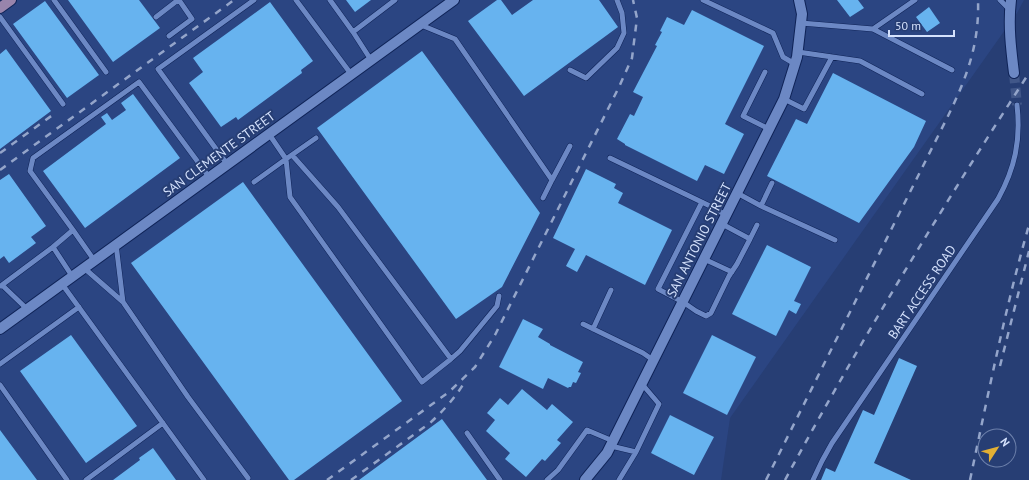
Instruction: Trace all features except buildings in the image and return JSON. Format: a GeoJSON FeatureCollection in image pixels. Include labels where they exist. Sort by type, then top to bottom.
{"type":"FeatureCollection","features":[{"type":"Feature","properties":{"kind":"street"},"geometry":{"type":"LineString","coordinates":[[0,8],[10,0]]}},
{"type":"Feature","properties":{"kind":"street","name":"SAN CLEMENTE STREET"},"geometry":{"type":"LineString","coordinates":[[0,329],[454,0]]}},
{"type":"Feature","properties":{"kind":"street","name":"SAN ANTONIO STREET"},"geometry":{"type":"LineString","coordinates":[[585,480],[607,454],[784,99],[798,52],[802,14],[799,0]]}},
{"type":"Feature","properties":{"kind":"street"},"geometry":{"type":"LineString","coordinates":[[1010,5],[1010,34],[1014,73]]}},
{"type":"Feature","properties":{"kind":"lane"},"geometry":{"type":"LineString","coordinates":[[54,0],[106,72]]}},
{"type":"Feature","properties":{"kind":"lane"},"geometry":{"type":"LineString","coordinates":[[156,17],[178,0],[192,19],[169,36]]}},
{"type":"Feature","properties":{"kind":"lane"},"geometry":{"type":"LineString","coordinates":[[227,164],[158,69],[254,0]]}},
{"type":"Feature","properties":{"kind":"lane"},"geometry":{"type":"LineString","coordinates":[[296,0],[351,74]]}},
{"type":"Feature","properties":{"kind":"lane"},"geometry":{"type":"LineString","coordinates":[[330,0],[371,60]]}},
{"type":"Feature","properties":{"kind":"lane"},"geometry":{"type":"LineString","coordinates":[[353,32],[394,0]]}},
{"type":"Feature","properties":{"kind":"lane"},"geometry":{"type":"LineString","coordinates":[[570,70],[586,78],[617,48],[624,33],[622,13],[617,0]]}},
{"type":"Feature","properties":{"kind":"lane"},"geometry":{"type":"LineString","coordinates":[[703,0],[773,33],[783,57],[795,64]]}},
{"type":"Feature","properties":{"kind":"lane"},"geometry":{"type":"LineString","coordinates":[[872,29],[915,0]]}},
{"type":"Feature","properties":{"kind":"lane"},"geometry":{"type":"LineString","coordinates":[[1000,0],[1010,5]]}},
{"type":"Feature","properties":{"kind":"lane"},"geometry":{"type":"LineString","coordinates":[[0,17],[63,104]]}},
{"type":"Feature","properties":{"kind":"lane"},"geometry":{"type":"LineString","coordinates":[[801,23],[872,29],[952,70]]}},
{"type":"Feature","properties":{"kind":"lane"},"geometry":{"type":"LineString","coordinates":[[420,24],[455,39],[552,180]]}},
{"type":"Feature","properties":{"kind":"lane"},"geometry":{"type":"LineString","coordinates":[[798,52],[860,61],[922,94]]}},
{"type":"Feature","properties":{"kind":"lane"},"geometry":{"type":"LineString","coordinates":[[784,99],[804,109],[832,57]]}},
{"type":"Feature","properties":{"kind":"lane"},"geometry":{"type":"LineString","coordinates":[[765,72],[743,116],[769,129]]}},
{"type":"Feature","properties":{"kind":"lane"},"geometry":{"type":"LineString","coordinates":[[94,260],[30,171],[33,158],[139,82],[209,177]]}},
{"type":"Feature","properties":{"kind":"lane","name":"BART ACCESS ROAD"},"geometry":{"type":"LineString","coordinates":[[813,480],[832,443],[998,199],[1009,177],[1016,155],[1018,126],[1017,105]]}},
{"type":"Feature","properties":{"kind":"lane"},"geometry":{"type":"LineString","coordinates":[[268,134],[286,159],[290,198],[422,382],[460,351],[496,306],[500,296]]}},
{"type":"Feature","properties":{"kind":"lane"},"geometry":{"type":"LineString","coordinates":[[254,182],[316,138]]}},
{"type":"Feature","properties":{"kind":"lane"},"geometry":{"type":"LineString","coordinates":[[543,198],[570,146]]}},
{"type":"Feature","properties":{"kind":"lane"},"geometry":{"type":"LineString","coordinates":[[292,155],[338,207],[451,358]]}},
{"type":"Feature","properties":{"kind":"lane"},"geometry":{"type":"LineString","coordinates":[[610,158],[702,202],[750,240]]}},
{"type":"Feature","properties":{"kind":"lane"},"geometry":{"type":"LineString","coordinates":[[761,206],[772,183]]}},
{"type":"Feature","properties":{"kind":"lane"},"geometry":{"type":"LineString","coordinates":[[737,193],[761,206],[835,240]]}},
{"type":"Feature","properties":{"kind":"lane"},"geometry":{"type":"LineString","coordinates":[[702,202],[658,289],[706,316],[711,313],[732,272],[738,264],[756,225]]}},
{"type":"Feature","properties":{"kind":"lane"},"geometry":{"type":"LineString","coordinates":[[27,309],[1,285],[53,247],[73,230]]}},
{"type":"Feature","properties":{"kind":"lane"},"geometry":{"type":"LineString","coordinates":[[116,244],[123,302]]}},
{"type":"Feature","properties":{"kind":"lane"},"geometry":{"type":"LineString","coordinates":[[53,247],[72,276]]}},
{"type":"Feature","properties":{"kind":"lane"},"geometry":{"type":"LineString","coordinates":[[704,259],[732,272]]}},
{"type":"Feature","properties":{"kind":"lane"},"geometry":{"type":"LineString","coordinates":[[84,268],[123,302],[188,397],[248,478]]}},
{"type":"Feature","properties":{"kind":"lane"},"geometry":{"type":"LineString","coordinates":[[62,284],[204,480]]}},
{"type":"Feature","properties":{"kind":"lane"},"geometry":{"type":"LineString","coordinates":[[593,329],[611,290]]}},
{"type":"Feature","properties":{"kind":"lane"},"geometry":{"type":"LineString","coordinates":[[0,364],[79,307]]}},
{"type":"Feature","properties":{"kind":"lane"},"geometry":{"type":"LineString","coordinates":[[583,324],[643,353],[654,360]]}},
{"type":"Feature","properties":{"kind":"lane"},"geometry":{"type":"LineString","coordinates":[[619,480],[636,452],[659,404],[642,384]]}},
{"type":"Feature","properties":{"kind":"lane"},"geometry":{"type":"LineString","coordinates":[[0,385],[67,480]]}},
{"type":"Feature","properties":{"kind":"lane"},"geometry":{"type":"LineString","coordinates":[[86,480],[163,423]]}},
{"type":"Feature","properties":{"kind":"lane"},"geometry":{"type":"LineString","coordinates":[[547,480],[558,470],[587,430],[612,443],[636,452]]}},
{"type":"Feature","properties":{"kind":"lane"},"geometry":{"type":"LineString","coordinates":[[467,433],[500,480]]}},
{"type":"Feature","properties":{"kind":"shaded area"},"geometry":{"type":"Polygon","coordinates":[[[0,0],[1024,0],[1017,13],[730,418],[721,480],[0,480],[0,0]]]}},
{"type":"Feature","properties":{"kind":"tunnel"},"geometry":{"type":"LineString","coordinates":[[1014,73],[1017,105]]}},
{"type":"Feature","properties":{"kind":"railway"},"geometry":{"type":"LineString","coordinates":[[0,170],[234,0]]}},
{"type":"Feature","properties":{"kind":"railway"},"geometry":{"type":"LineString","coordinates":[[327,480],[449,392],[475,367],[495,335],[619,87],[632,58],[637,18],[633,0]]}},
{"type":"Feature","properties":{"kind":"railway"},"geometry":{"type":"LineString","coordinates":[[766,480],[959,92],[966,75],[975,39],[978,20],[978,0]]}},
{"type":"Feature","properties":{"kind":"railway"},"geometry":{"type":"LineString","coordinates":[[785,480],[872,325],[965,173],[1029,73]]}},
{"type":"Feature","properties":{"kind":"railway"},"geometry":{"type":"LineString","coordinates":[[0,153],[54,114]]}},
{"type":"Feature","properties":{"kind":"railway"},"geometry":{"type":"LineString","coordinates":[[970,480],[990,384],[1029,225]]}},
{"type":"Feature","properties":{"kind":"railway"},"geometry":{"type":"LineString","coordinates":[[1000,366],[1029,251]]}},
{"type":"Feature","properties":{"kind":"railway"},"geometry":{"type":"LineString","coordinates":[[351,480],[430,423],[440,414],[464,383]]}}]}
